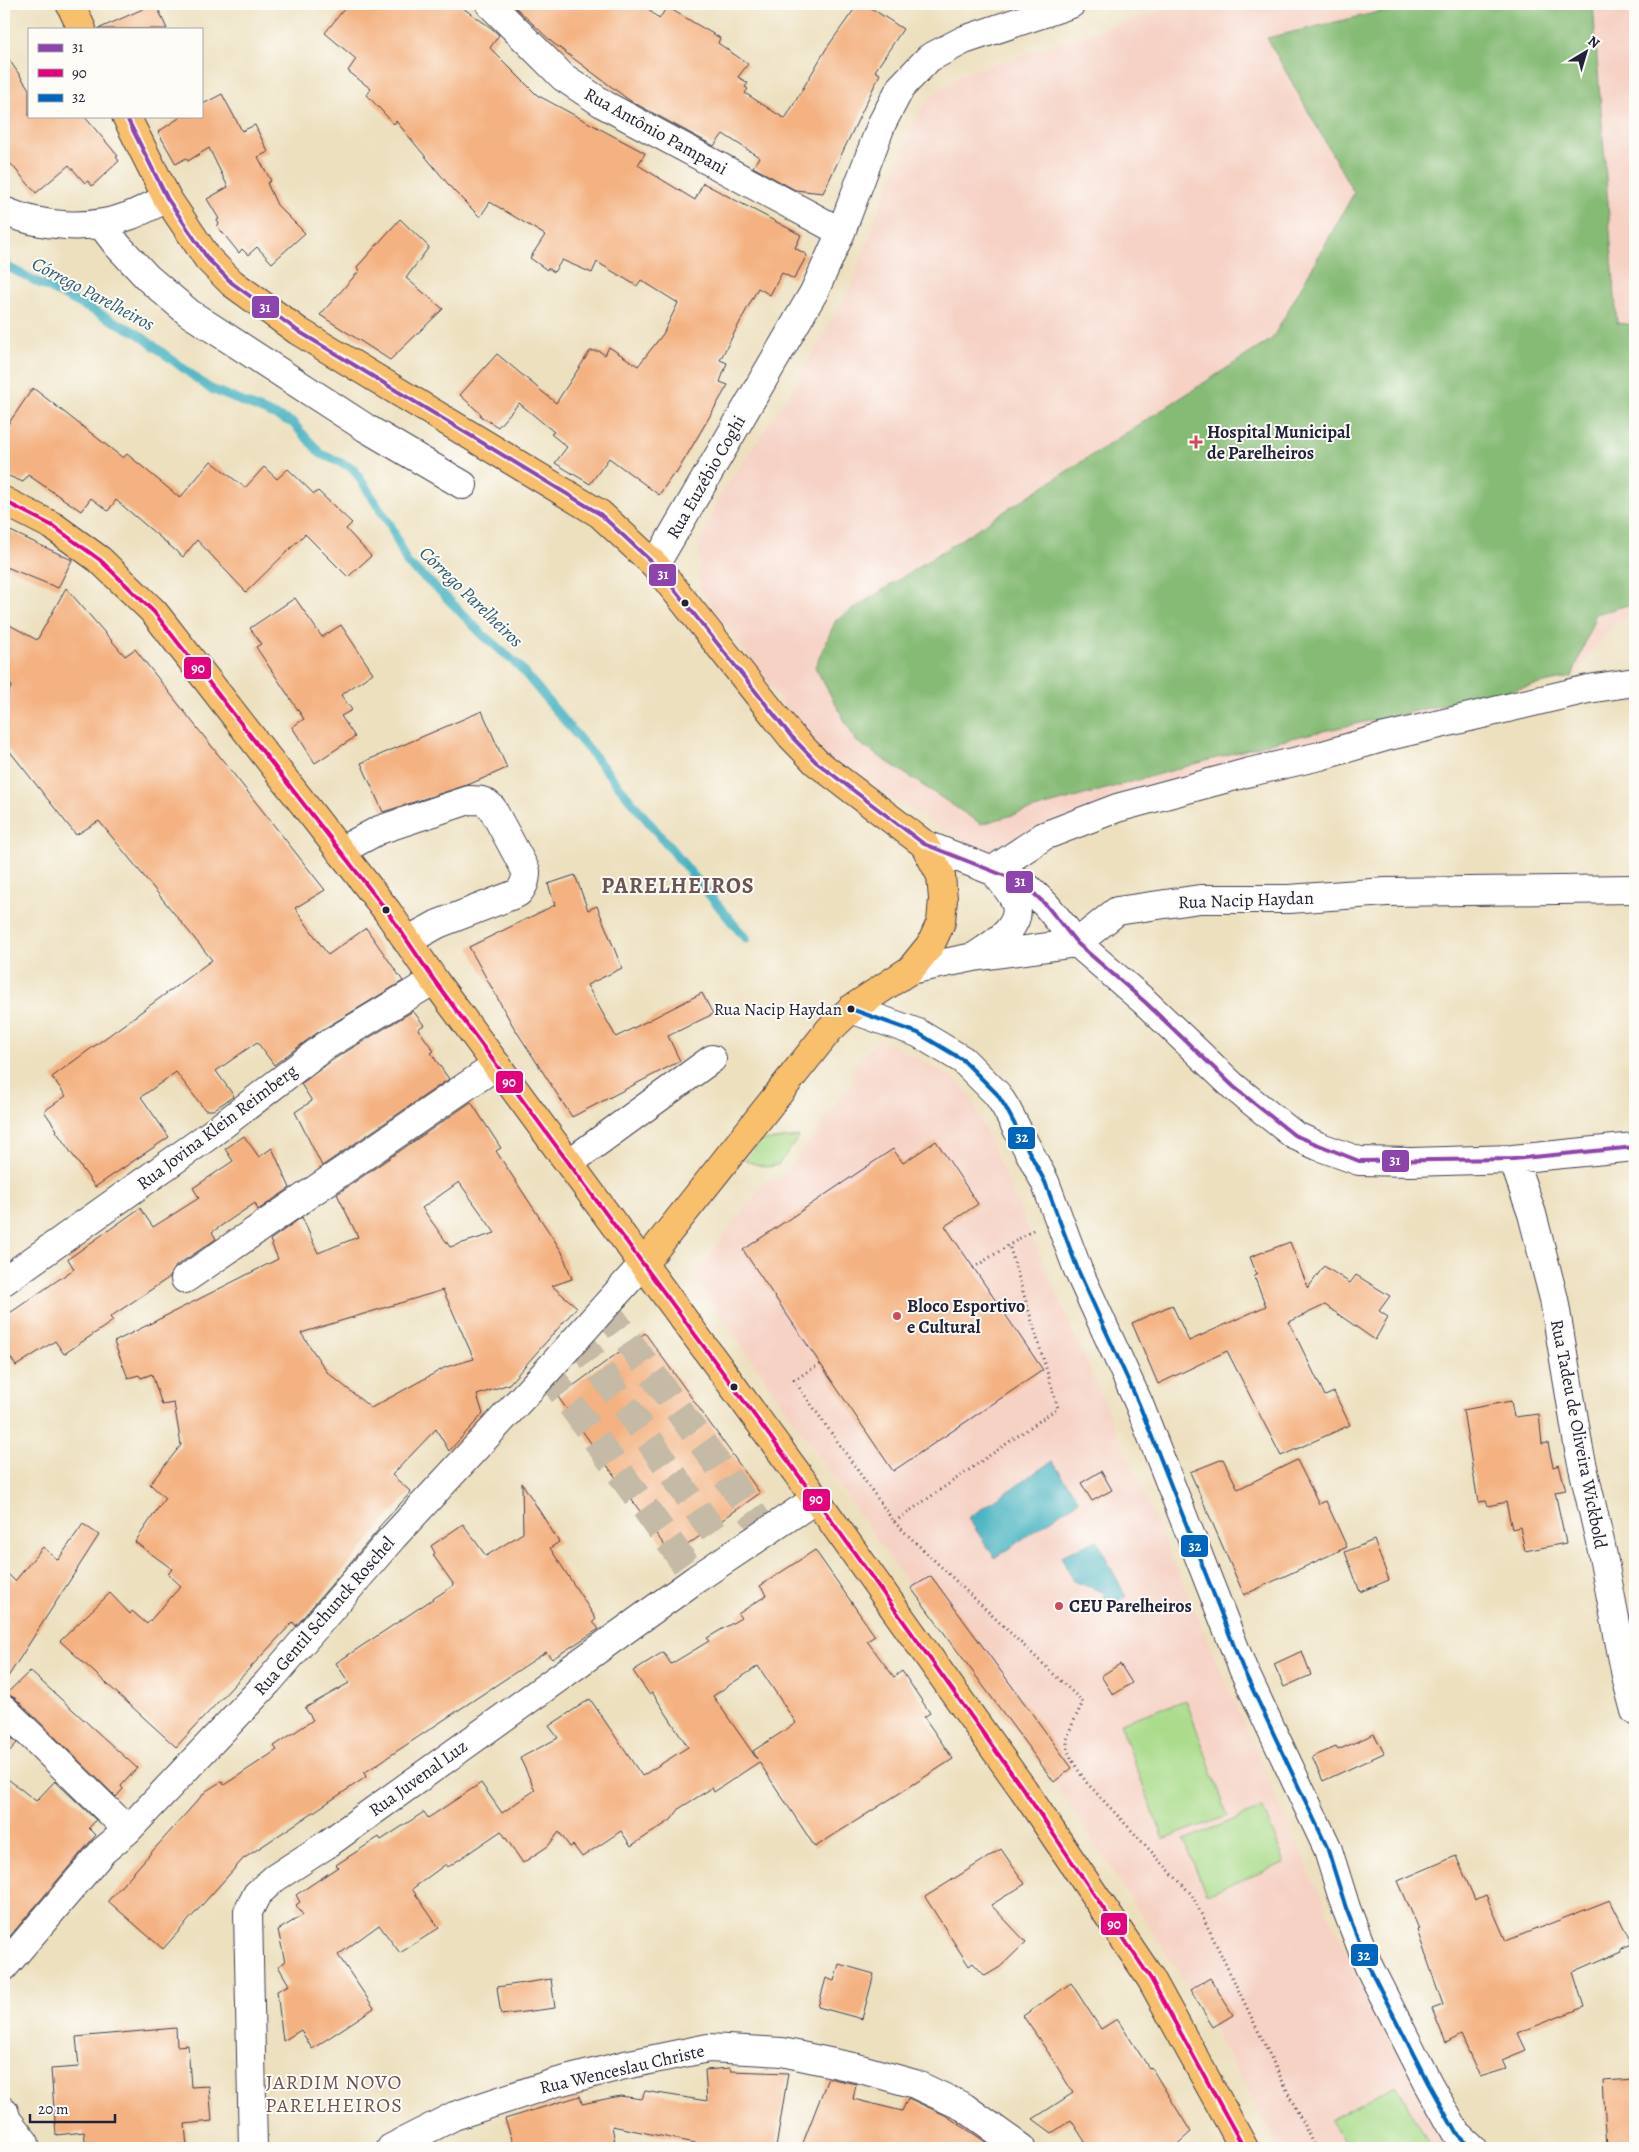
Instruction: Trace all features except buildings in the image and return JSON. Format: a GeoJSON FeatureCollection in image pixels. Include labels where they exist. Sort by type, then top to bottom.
{"type":"FeatureCollection","features":[{"type":"Feature","properties":{"kind":"main road"},"geometry":{"type":"LineString","coordinates":[[70,4],[82,28]]}},
{"type":"Feature","properties":{"kind":"main road"},"geometry":{"type":"LineString","coordinates":[[127,118],[167,198],[208,258],[232,283],[298,331],[600,514],[655,565],[791,736],[816,762],[924,844],[941,876],[943,899],[941,922],[931,944],[910,970],[851,1009],[829,1030],[644,1263]]}},
{"type":"Feature","properties":{"kind":"main road"},"geometry":{"type":"LineString","coordinates":[[4,501],[52,526],[100,560],[154,612],[387,911],[434,980],[816,1499],[1023,1789],[1151,1979],[1244,2148]]}},
{"type":"Feature","properties":{"kind":"street","name":"Rua Euzébio Coghi"},"geometry":{"type":"LineString","coordinates":[[655,565],[814,292],[841,232],[882,123],[901,87],[929,58],[964,40],[1072,4]]}},
{"type":"Feature","properties":{"kind":"street","name":"Rua Antônio Pampani"},"geometry":{"type":"LineString","coordinates":[[496,6],[563,77],[605,105],[841,232]]}},
{"type":"Feature","properties":{"kind":"street"},"geometry":{"type":"LineString","coordinates":[[4,211],[16,216],[56,225],[101,224],[128,216],[167,198]]}},
{"type":"Feature","properties":{"kind":"street"},"geometry":{"type":"LineString","coordinates":[[101,224],[118,246],[148,278],[189,313],[366,428],[463,485]]}},
{"type":"Feature","properties":{"kind":"street"},"geometry":{"type":"LineString","coordinates":[[993,870],[1044,836],[1117,808],[1250,772],[1320,756],[1385,737],[1588,688],[1635,682]]}},
{"type":"Feature","properties":{"kind":"street"},"geometry":{"type":"LineString","coordinates":[[340,851],[379,830],[468,800],[487,802],[492,808],[526,871],[526,880],[522,888],[518,893],[438,924],[407,941]]}},
{"type":"Feature","properties":{"kind":"street"},"geometry":{"type":"LineString","coordinates":[[924,844],[1023,883],[1046,905],[1077,943],[1145,1002],[1234,1087],[1294,1135],[1359,1161],[1513,1159],[1635,1147]]}},
{"type":"Feature","properties":{"kind":"street"},"geometry":{"type":"LineString","coordinates":[[974,957],[1001,938],[1015,920],[1016,903],[993,870]]}},
{"type":"Feature","properties":{"kind":"street","name":"Rua Nacip Haydan"},"geometry":{"type":"LineString","coordinates":[[1077,943],[1117,911],[1200,899],[1289,899],[1395,892],[1635,889]]}},
{"type":"Feature","properties":{"kind":"street"},"geometry":{"type":"LineString","coordinates":[[910,970],[974,957],[1077,943]]}},
{"type":"Feature","properties":{"kind":"street","name":"Rua Jovina Klein Reimberg"},"geometry":{"type":"LineString","coordinates":[[4,1281],[211,1134],[324,1046],[434,980]]}},
{"type":"Feature","properties":{"kind":"street"},"geometry":{"type":"LineString","coordinates":[[851,1009],[918,1033],[963,1060],[997,1094],[1044,1182],[1078,1270],[1139,1404],[1244,1669],[1327,1847],[1346,1908],[1370,1968],[1428,2083],[1456,2133],[1472,2148]]}},
{"type":"Feature","properties":{"kind":"street"},"geometry":{"type":"LineString","coordinates":[[570,1163],[712,1059]]}},
{"type":"Feature","properties":{"kind":"street"},"geometry":{"type":"LineString","coordinates":[[185,1279],[497,1065]]}},
{"type":"Feature","properties":{"kind":"street","name":"Rua Tadeu de Oliveira Wickbold"},"geometry":{"type":"LineString","coordinates":[[1513,1159],[1534,1222],[1554,1299],[1579,1450],[1601,1546],[1627,1681],[1635,1711]]}},
{"type":"Feature","properties":{"kind":"street","name":"Rua Gentil Schunck Roschel"},"geometry":{"type":"LineString","coordinates":[[4,1967],[104,1851],[128,1830],[268,1682],[393,1537],[644,1263]]}},
{"type":"Feature","properties":{"kind":"street","name":"Rua Juvenal Luz"},"geometry":{"type":"LineString","coordinates":[[253,2148],[248,1912],[258,1894],[275,1878],[334,1839],[696,1578],[816,1499]]}},
{"type":"Feature","properties":{"kind":"street"},"geometry":{"type":"LineString","coordinates":[[4,1709],[128,1830]]}},
{"type":"Feature","properties":{"kind":"street","name":"Rua Wenceslau Christe"},"geometry":{"type":"LineString","coordinates":[[391,2148],[454,2116],[554,2083],[625,2065],[708,2048],[782,2052],[857,2068],[915,2084],[964,2107],[1021,2148]]}},
{"type":"Feature","properties":{"kind":"street"},"geometry":{"type":"LineString","coordinates":[[4,2111],[7,2120],[25,2143]]}},
{"type":"Feature","properties":{"kind":"path"},"geometry":{"type":"LineString","coordinates":[[973,1268],[1057,1215]]}},
{"type":"Feature","properties":{"kind":"path"},"geometry":{"type":"LineString","coordinates":[[894,1522],[1058,1408],[1009,1245]]}},
{"type":"Feature","properties":{"kind":"path"},"geometry":{"type":"LineString","coordinates":[[820,1364],[794,1380],[894,1522],[1083,1702],[1067,1736],[1066,1746],[1073,1762],[1087,1783],[1192,1895],[1315,2148]]}},
{"type":"Feature","properties":{"kind":"shaded area","name":"Hospital Municipal de Parelheiros"},"geometry":{"type":"Polygon","coordinates":[[[1182,4],[1635,4],[1635,614],[1616,622],[1572,677],[1114,798],[994,856],[964,842],[829,759],[797,723],[699,588],[700,543],[717,500],[796,384],[851,286],[889,183],[920,111],[933,94],[962,74],[1182,4]]]}},
{"type":"Feature","properties":{"kind":"shaded area","name":"CEU Parelheiros"},"geometry":{"type":"Polygon","coordinates":[[[879,1039],[954,1078],[970,1095],[1292,1833],[1377,2018],[1437,2123],[1459,2148],[1279,2148],[1202,2008],[1054,1782],[897,1569],[694,1277],[764,1181],[781,1179],[851,1085],[854,1066],[879,1039]]]}},
{"type":"Feature","properties":{"kind":"green space"},"geometry":{"type":"Polygon","coordinates":[[[1413,4],[1593,4],[1617,323],[1635,325],[1635,603],[1596,614],[1572,677],[1277,741],[981,824],[856,741],[815,667],[836,620],[1272,339],[1354,193],[1267,38],[1413,4]]]}},
{"type":"Feature","properties":{"kind":"green space"},"geometry":{"type":"Polygon","coordinates":[[[799,1137],[778,1165],[766,1167],[745,1161],[761,1141],[799,1137]]]}},
{"type":"Feature","properties":{"kind":"green space"},"geometry":{"type":"Polygon","coordinates":[[[1186,1700],[1228,1816],[1163,1839],[1120,1723],[1186,1700]]]}},
{"type":"Feature","properties":{"kind":"green space"},"geometry":{"type":"Polygon","coordinates":[[[1263,1808],[1285,1863],[1206,1894],[1184,1840],[1263,1808]]]}},
{"type":"Feature","properties":{"kind":"green space"},"geometry":{"type":"Polygon","coordinates":[[[1395,2084],[1432,2148],[1346,2148],[1330,2120],[1395,2084]]]}},
{"type":"Feature","properties":{"kind":"water"},"geometry":{"type":"Polygon","coordinates":[[[1052,1461],[1079,1500],[995,1558],[968,1518],[1052,1461]]]}},
{"type":"Feature","properties":{"kind":"water"},"geometry":{"type":"Polygon","coordinates":[[[1097,1540],[1126,1597],[1108,1605],[1103,1592],[1073,1581],[1061,1556],[1097,1540]]]}},
{"type":"Feature","properties":{"kind":"waterway","name":"Córrego Parelheiros"},"geometry":{"type":"LineString","coordinates":[[4,265],[137,333],[209,388],[293,423],[321,454],[353,468],[391,526],[407,563],[439,590],[483,635],[519,666],[746,939]]}},
{"type":"Feature","properties":{"kind":"tunnel"},"geometry":{"type":"LineString","coordinates":[[604,1307],[766,1532]]}},
{"type":"Feature","properties":{"kind":"tunnel"},"geometry":{"type":"LineString","coordinates":[[577,1337],[730,1556]]}},
{"type":"Feature","properties":{"kind":"tunnel"},"geometry":{"type":"LineString","coordinates":[[547,1371],[696,1579]]}},
{"type":"Feature","properties":{"kind":"transit line","name":"31"},"geometry":{"type":"LineString","coordinates":[[127,118],[167,198],[208,259],[232,283],[298,331],[600,514],[655,565],[791,736],[816,762],[924,844],[1023,883],[1046,905],[1077,943],[1145,1002],[1234,1087],[1294,1135],[1359,1161],[1513,1159],[1635,1147]]}},
{"type":"Feature","properties":{"kind":"transit line","name":"90"},"geometry":{"type":"LineString","coordinates":[[4,501],[53,526],[100,560],[154,612],[387,911],[434,980],[816,1499],[1023,1789],[1151,1979],[1244,2148]]}},
{"type":"Feature","properties":{"kind":"transit line","name":"32"},"geometry":{"type":"LineString","coordinates":[[851,1009],[918,1033],[963,1060],[997,1094],[1006,1108],[1045,1182],[1078,1270],[1139,1404],[1243,1669],[1327,1847],[1346,1908],[1369,1967],[1428,2083],[1456,2133],[1472,2148]]}},
{"type":"Feature","properties":{"kind":"place","name":"Hospital Municipal de Parelheiros"},"geometry":{"type":"Point","coordinates":[1196,442]}},
{"type":"Feature","properties":{"kind":"place","name":"Rua Nacip Haydan"},"geometry":{"type":"Point","coordinates":[851,1009]}},
{"type":"Feature","properties":{"kind":"place","name":"Bloco Esportivo e Cultural"},"geometry":{"type":"Point","coordinates":[897,1316]}},
{"type":"Feature","properties":{"kind":"place","name":"CEU Parelheiros"},"geometry":{"type":"Point","coordinates":[1059,1606]}},
{"type":"Feature","properties":{"kind":"district","name":"PARELHEIROS"},"geometry":{"type":"Point","coordinates":[678,886]}},
{"type":"Feature","properties":{"kind":"district","name":"JARDIM NOVO PARELHEIROS"},"geometry":{"type":"Point","coordinates":[334,2094]}}]}
